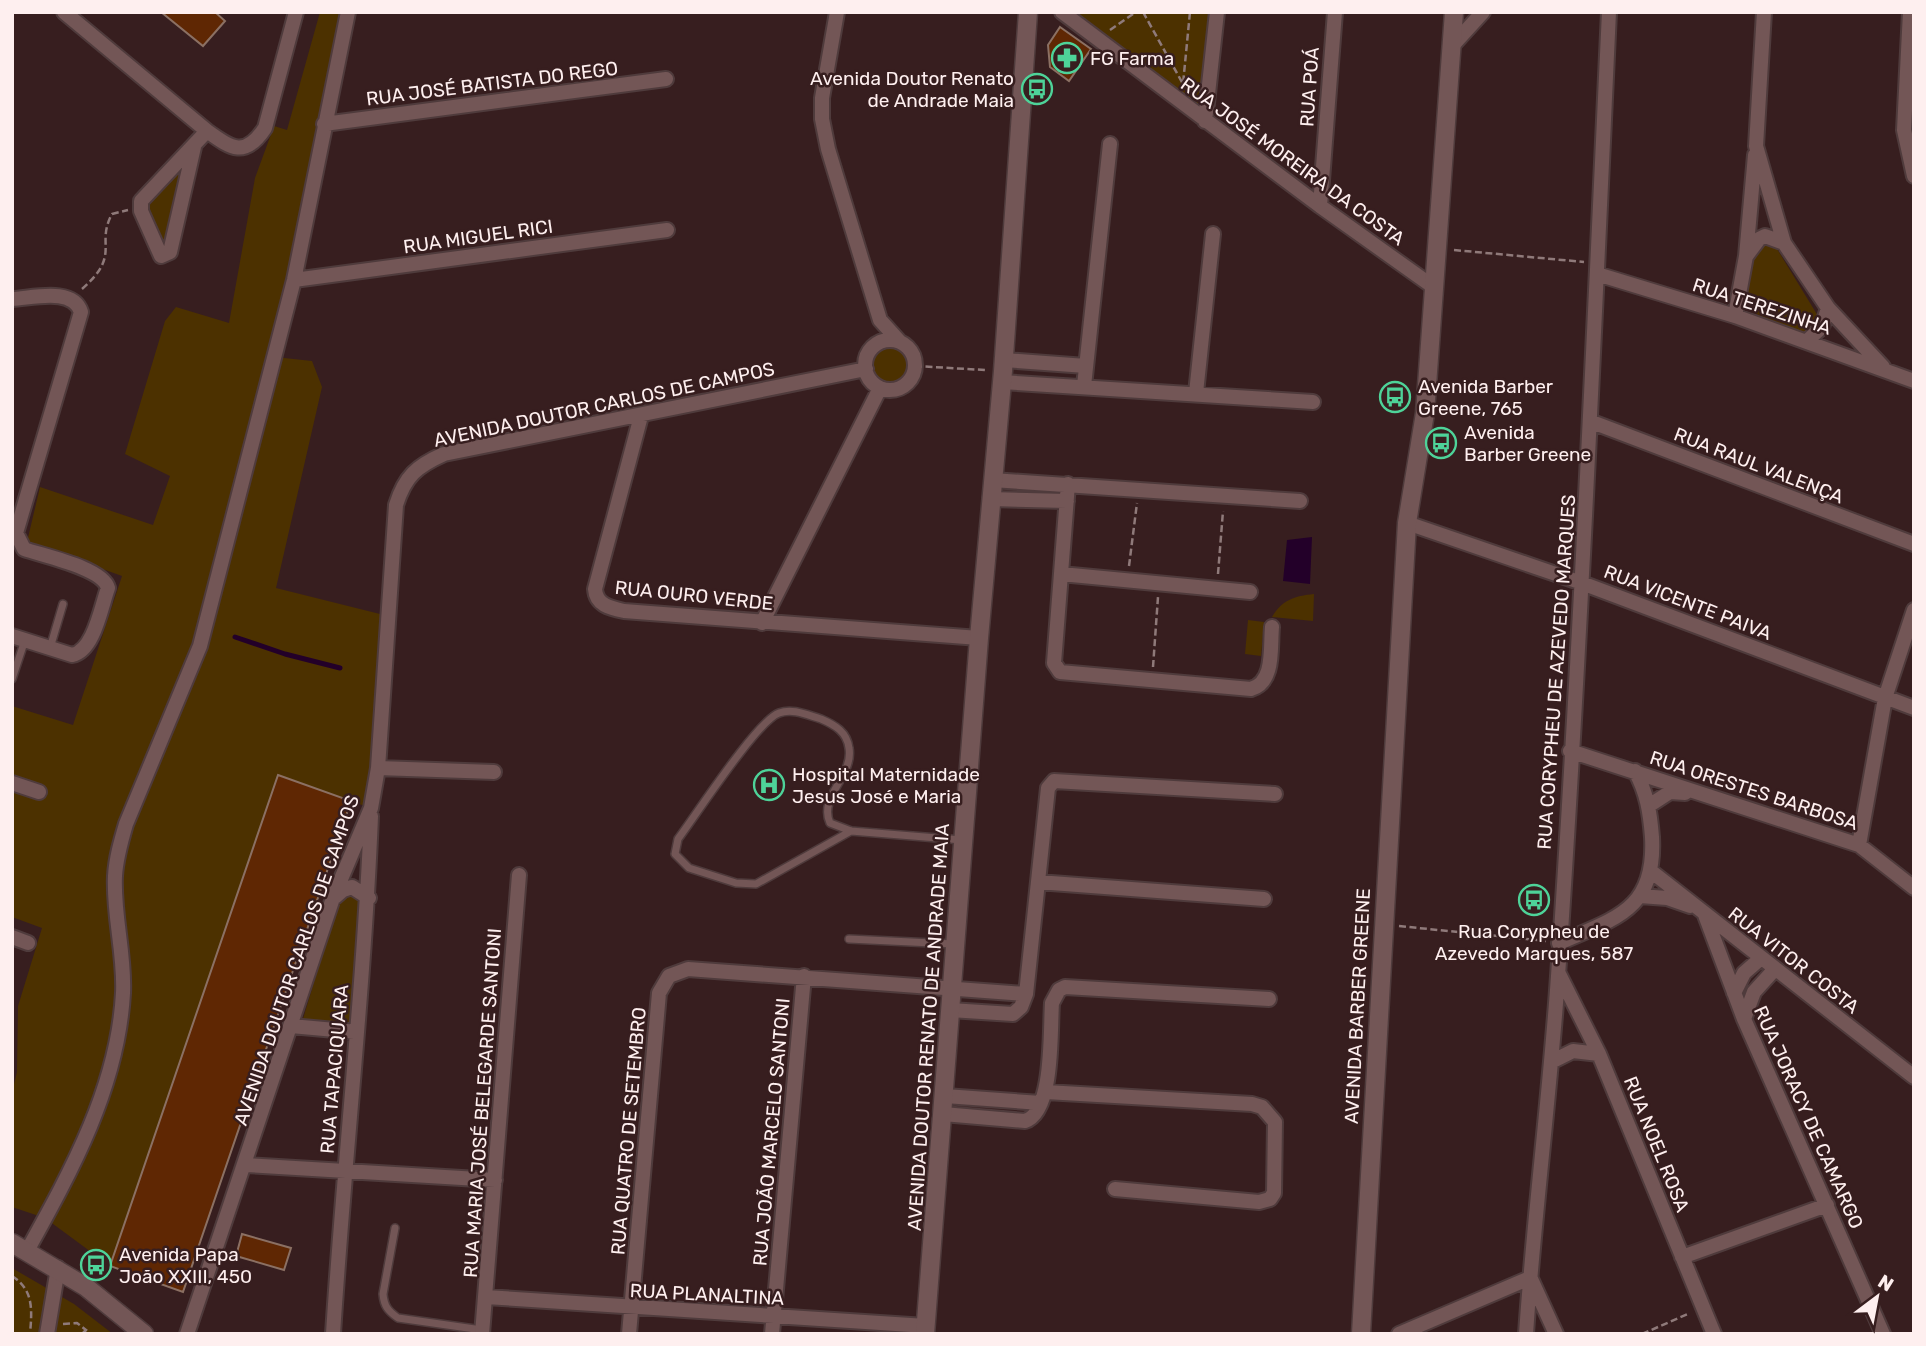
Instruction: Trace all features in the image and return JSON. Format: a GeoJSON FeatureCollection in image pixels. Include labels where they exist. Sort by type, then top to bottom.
{"type":"FeatureCollection","features":[{"type":"Feature","properties":{"kind":"street"},"geometry":{"type":"LineString","coordinates":[[64,12],[230,147],[248,146],[265,128],[296,12]]}},
{"type":"Feature","properties":{"kind":"street"},"geometry":{"type":"LineString","coordinates":[[144,1334],[58,1268],[16,1245],[78,1154],[113,1059],[123,989],[116,902],[119,849],[126,824],[201,646],[294,280],[348,12]]}},
{"type":"Feature","properties":{"kind":"street"},"geometry":{"type":"LineString","coordinates":[[837,12],[822,98],[822,119],[880,320],[911,351],[915,366],[913,374],[903,386],[880,388],[868,377],[866,369],[869,351],[880,320]]}},
{"type":"Feature","properties":{"kind":"street","name":"AVENIDA DOUTOR RENATO DE ANDRADE MAIA"},"geometry":{"type":"LineString","coordinates":[[926,1330],[990,499],[1003,371],[1028,12]]}},
{"type":"Feature","properties":{"kind":"street","name":"RUA JOSÉ MOREIRA DA COSTA"},"geometry":{"type":"LineString","coordinates":[[1062,12],[1205,121],[1435,288]]}},
{"type":"Feature","properties":{"kind":"street"},"geometry":{"type":"LineString","coordinates":[[1205,121],[1217,12]]}},
{"type":"Feature","properties":{"kind":"street","name":"RUA POÁ"},"geometry":{"type":"LineString","coordinates":[[1320,206],[1335,12]]}},
{"type":"Feature","properties":{"kind":"street","name":"AVENIDA BARBER GREENE"},"geometry":{"type":"LineString","coordinates":[[1361,1334],[1382,925],[1407,523],[1425,413],[1454,12]]}},
{"type":"Feature","properties":{"kind":"street"},"geometry":{"type":"LineString","coordinates":[[1453,45],[1483,12]]}},
{"type":"Feature","properties":{"kind":"street","name":"RUA CORYPHEU DE AZEVEDO MARQUES"},"geometry":{"type":"LineString","coordinates":[[1526,1334],[1558,972],[1579,582],[1592,422],[1609,12]]}},
{"type":"Feature","properties":{"kind":"street"},"geometry":{"type":"LineString","coordinates":[[1735,316],[1746,256],[1764,12]]}},
{"type":"Feature","properties":{"kind":"street"},"geometry":{"type":"LineString","coordinates":[[1910,12],[1910,75],[1904,130],[1914,176]]}},
{"type":"Feature","properties":{"kind":"street","name":"RUA JOSÉ BATISTA DO REGO"},"geometry":{"type":"LineString","coordinates":[[324,124],[666,79]]}},
{"type":"Feature","properties":{"kind":"street"},"geometry":{"type":"LineString","coordinates":[[194,147],[167,256],[159,254],[141,211],[144,196],[207,131]]}},
{"type":"Feature","properties":{"kind":"street"},"geometry":{"type":"LineString","coordinates":[[1084,386],[1110,144]]}},
{"type":"Feature","properties":{"kind":"street"},"geometry":{"type":"LineString","coordinates":[[1756,146],[1784,243],[1828,308],[1883,367]]}},
{"type":"Feature","properties":{"kind":"street","name":"RUA MIGUEL RICI"},"geometry":{"type":"LineString","coordinates":[[294,280],[667,230]]}},
{"type":"Feature","properties":{"kind":"street"},"geometry":{"type":"LineString","coordinates":[[1196,393],[1213,234]]}},
{"type":"Feature","properties":{"kind":"street"},"geometry":{"type":"LineString","coordinates":[[1746,256],[1759,239],[1765,236],[1784,243]]}},
{"type":"Feature","properties":{"kind":"street","name":"RUA TEREZINHA"},"geometry":{"type":"LineString","coordinates":[[1597,269],[1883,367],[1914,381]]}},
{"type":"Feature","properties":{"kind":"street"},"geometry":{"type":"LineString","coordinates":[[12,299],[70,298],[81,312],[16,533],[24,549],[95,572],[106,582],[108,588],[87,645],[72,655],[19,638]]}},
{"type":"Feature","properties":{"kind":"street"},"geometry":{"type":"LineString","coordinates":[[1807,341],[1822,327],[1828,308]]}},
{"type":"Feature","properties":{"kind":"street"},"geometry":{"type":"LineString","coordinates":[[869,351],[882,341],[899,341]]}},
{"type":"Feature","properties":{"kind":"street"},"geometry":{"type":"LineString","coordinates":[[1003,371],[1086,366]]}},
{"type":"Feature","properties":{"kind":"street","name":"AVENIDA DOUTOR CARLOS DE CAMPOS"},"geometry":{"type":"LineString","coordinates":[[187,1334],[246,1165],[333,898],[371,808],[377,768],[396,505],[410,474],[422,463],[444,454],[866,369]]}},
{"type":"Feature","properties":{"kind":"street"},"geometry":{"type":"LineString","coordinates":[[1003,371],[1084,386],[1313,402]]}},
{"type":"Feature","properties":{"kind":"street"},"geometry":{"type":"LineString","coordinates":[[762,623],[880,388]]}},
{"type":"Feature","properties":{"kind":"street","name":"RUA OURO VERDE"},"geometry":{"type":"LineString","coordinates":[[641,416],[594,589],[595,597],[611,608],[762,623],[979,638]]}},
{"type":"Feature","properties":{"kind":"street","name":"RUA RAUL VALENÇA"},"geometry":{"type":"LineString","coordinates":[[1592,422],[1914,544]]}},
{"type":"Feature","properties":{"kind":"street"},"geometry":{"type":"LineString","coordinates":[[992,480],[1300,501]]}},
{"type":"Feature","properties":{"kind":"street"},"geometry":{"type":"LineString","coordinates":[[1068,484],[1056,668],[1065,675],[1258,687],[1268,677],[1272,627]]}},
{"type":"Feature","properties":{"kind":"street"},"geometry":{"type":"LineString","coordinates":[[990,499],[1067,502]]}},
{"type":"Feature","properties":{"kind":"street","name":"RUA VICENTE PAIVA"},"geometry":{"type":"LineString","coordinates":[[1407,523],[1579,582],[1914,708]]}},
{"type":"Feature","properties":{"kind":"street"},"geometry":{"type":"LineString","coordinates":[[1061,574],[1250,592]]}},
{"type":"Feature","properties":{"kind":"street"},"geometry":{"type":"LineString","coordinates":[[1859,845],[1885,698],[1914,610]]}},
{"type":"Feature","properties":{"kind":"street","name":"RUA ORESTES BARBOSA"},"geometry":{"type":"LineString","coordinates":[[1570,751],[1859,845],[1914,888]]}},
{"type":"Feature","properties":{"kind":"street"},"geometry":{"type":"LineString","coordinates":[[377,768],[494,772]]}},
{"type":"Feature","properties":{"kind":"street"},"geometry":{"type":"LineString","coordinates":[[1559,943],[1612,919],[1640,896],[1652,872],[1650,805],[1634,771]]}},
{"type":"Feature","properties":{"kind":"street"},"geometry":{"type":"LineString","coordinates":[[950,1010],[1013,1014],[1021,1007],[1026,994],[1048,788],[1054,781],[1275,794]]}},
{"type":"Feature","properties":{"kind":"street"},"geometry":{"type":"LineString","coordinates":[[12,783],[39,792]]}},
{"type":"Feature","properties":{"kind":"street"},"geometry":{"type":"LineString","coordinates":[[1650,805],[1670,792],[1707,796]]}},
{"type":"Feature","properties":{"kind":"street","name":"RUA TAPACIQUARA"},"geometry":{"type":"LineString","coordinates":[[333,1334],[344,1172],[369,898],[371,808]]}},
{"type":"Feature","properties":{"kind":"street","name":"RUA VITOR COSTA"},"geometry":{"type":"LineString","coordinates":[[1652,872],[1914,1077]]}},
{"type":"Feature","properties":{"kind":"street","name":"RUA MARIA JOSÉ BELEGARDE SANTONI"},"geometry":{"type":"LineString","coordinates":[[483,1332],[519,875]]}},
{"type":"Feature","properties":{"kind":"street"},"geometry":{"type":"LineString","coordinates":[[1038,882],[1264,899]]}},
{"type":"Feature","properties":{"kind":"street"},"geometry":{"type":"LineString","coordinates":[[333,898],[352,887],[369,898]]}},
{"type":"Feature","properties":{"kind":"street"},"geometry":{"type":"LineString","coordinates":[[1640,896],[1667,898],[1701,912]]}},
{"type":"Feature","properties":{"kind":"street","name":"RUA JORACY DE CAMARGO"},"geometry":{"type":"LineString","coordinates":[[1701,912],[1744,1019],[1883,1334]]}},
{"type":"Feature","properties":{"kind":"street"},"geometry":{"type":"LineString","coordinates":[[12,937],[28,943]]}},
{"type":"Feature","properties":{"kind":"street"},"geometry":{"type":"LineString","coordinates":[[1734,993],[1744,973],[1760,959]]}},
{"type":"Feature","properties":{"kind":"street","name":"RUA QUATRO DE SETEMBRO"},"geometry":{"type":"LineString","coordinates":[[629,1334],[659,993],[669,976],[688,969],[804,976]]}},
{"type":"Feature","properties":{"kind":"street"},"geometry":{"type":"LineString","coordinates":[[1744,1019],[1754,992],[1774,970]]}},
{"type":"Feature","properties":{"kind":"street","name":"RUA NOEL ROSA"},"geometry":{"type":"LineString","coordinates":[[1558,972],[1599,1054],[1714,1334]]}},
{"type":"Feature","properties":{"kind":"street"},"geometry":{"type":"LineString","coordinates":[[804,976],[1026,994]]}},
{"type":"Feature","properties":{"kind":"street","name":"RUA JOÃO MARCELO SANTONI"},"geometry":{"type":"LineString","coordinates":[[772,1334],[804,976]]}},
{"type":"Feature","properties":{"kind":"street"},"geometry":{"type":"LineString","coordinates":[[944,1105],[1025,1121],[1033,1118],[1044,1097],[1052,1003],[1054,996],[1065,987],[1269,999]]}},
{"type":"Feature","properties":{"kind":"street"},"geometry":{"type":"LineString","coordinates":[[291,1026],[357,1032]]}},
{"type":"Feature","properties":{"kind":"street"},"geometry":{"type":"LineString","coordinates":[[1551,1062],[1573,1051],[1599,1054]]}},
{"type":"Feature","properties":{"kind":"street"},"geometry":{"type":"LineString","coordinates":[[1044,1097],[1252,1104],[1262,1107],[1275,1122],[1274,1193],[1270,1199],[1259,1202],[1115,1189]]}},
{"type":"Feature","properties":{"kind":"street"},"geometry":{"type":"LineString","coordinates":[[246,1165],[495,1180]]}},
{"type":"Feature","properties":{"kind":"street"},"geometry":{"type":"LineString","coordinates":[[1682,1257],[1827,1205]]}},
{"type":"Feature","properties":{"kind":"street"},"geometry":{"type":"LineString","coordinates":[[48,1332],[58,1268]]}},
{"type":"Feature","properties":{"kind":"street"},"geometry":{"type":"LineString","coordinates":[[1399,1334],[1530,1278],[1556,1334]]}},
{"type":"Feature","properties":{"kind":"street","name":"RUA PLANALTINA"},"geometry":{"type":"LineString","coordinates":[[486,1297],[631,1309],[774,1316],[926,1330]]}},
{"type":"Feature","properties":{"kind":"lane"},"geometry":{"type":"LineString","coordinates":[[50,648],[63,604]]}},
{"type":"Feature","properties":{"kind":"lane"},"geometry":{"type":"LineString","coordinates":[[12,679],[19,638]]}},
{"type":"Feature","properties":{"kind":"lane"},"geometry":{"type":"LineString","coordinates":[[851,831],[756,884],[736,883],[689,868],[675,854],[678,839],[754,735],[777,714],[794,711],[833,724],[844,733],[850,757],[826,815],[830,823],[851,831],[963,840]]}},
{"type":"Feature","properties":{"kind":"lane"},"geometry":{"type":"LineString","coordinates":[[849,939],[955,944]]}},
{"type":"Feature","properties":{"kind":"lane"},"geometry":{"type":"LineString","coordinates":[[395,1228],[383,1294],[384,1304],[390,1313],[398,1318],[483,1332]]}},
{"type":"Feature","properties":{"kind":"path"},"geometry":{"type":"LineString","coordinates":[[1101,37],[1136,12]]}},
{"type":"Feature","properties":{"kind":"path"},"geometry":{"type":"LineString","coordinates":[[1143,12],[1183,84],[1190,12]]}},
{"type":"Feature","properties":{"kind":"path"},"geometry":{"type":"LineString","coordinates":[[70,298],[96,277],[107,257],[107,223],[112,214],[124,210],[141,211]]}},
{"type":"Feature","properties":{"kind":"path"},"geometry":{"type":"LineString","coordinates":[[1437,249],[1597,269]]}},
{"type":"Feature","properties":{"kind":"path"},"geometry":{"type":"LineString","coordinates":[[915,366],[1003,371]]}},
{"type":"Feature","properties":{"kind":"path"},"geometry":{"type":"LineString","coordinates":[[1127,580],[1139,489]]}},
{"type":"Feature","properties":{"kind":"path"},"geometry":{"type":"LineString","coordinates":[[1217,588],[1224,496]]}},
{"type":"Feature","properties":{"kind":"path"},"geometry":{"type":"LineString","coordinates":[[1152,680],[1158,583]]}},
{"type":"Feature","properties":{"kind":"path"},"geometry":{"type":"LineString","coordinates":[[1382,925],[1559,943]]}},
{"type":"Feature","properties":{"kind":"path"},"geometry":{"type":"LineString","coordinates":[[12,1276],[23,1282],[33,1304],[30,1334]]}},
{"type":"Feature","properties":{"kind":"path"},"geometry":{"type":"LineString","coordinates":[[1642,1334],[1703,1308]]}},
{"type":"Feature","properties":{"kind":"path"},"geometry":{"type":"LineString","coordinates":[[48,1332],[68,1322],[77,1323],[91,1334]]}},
{"type":"Feature","properties":{"kind":"path"},"geometry":{"type":"LineString","coordinates":[[82,1334],[86,1329]]}},
{"type":"Feature","properties":{"kind":"shaded area"},"geometry":{"type":"Polygon","coordinates":[[[320,12],[348,12],[275,357],[312,361],[322,387],[276,588],[388,616],[371,808],[278,776],[110,1266],[45,1218],[12,1207],[12,1092],[17,1072],[18,1006],[42,928],[12,917],[12,706],[73,725],[122,576],[27,542],[40,487],[153,525],[170,476],[125,454],[165,321],[176,307],[229,323],[255,178],[274,126],[287,130],[320,12]]]}},
{"type":"Feature","properties":{"kind":"shaded area"},"geometry":{"type":"Polygon","coordinates":[[[1068,12],[1210,12],[1198,110],[1068,12]]]}},
{"type":"Feature","properties":{"kind":"shaded area"},"geometry":{"type":"Polygon","coordinates":[[[188,162],[163,253],[143,201],[188,162]]]}},
{"type":"Feature","properties":{"kind":"shaded area"},"geometry":{"type":"Polygon","coordinates":[[[1766,240],[1774,244],[1818,316],[1817,328],[1807,334],[1744,309],[1747,280],[1758,244],[1766,240]]]}},
{"type":"Feature","properties":{"kind":"shaded area"},"geometry":{"type":"Polygon","coordinates":[[[890,343],[905,350],[912,365],[905,380],[890,387],[875,380],[868,365],[875,350],[890,343]]]}},
{"type":"Feature","properties":{"kind":"shaded area"},"geometry":{"type":"Polygon","coordinates":[[[1312,537],[1310,584],[1283,581],[1287,540],[1312,537]]]}},
{"type":"Feature","properties":{"kind":"shaded area"},"geometry":{"type":"Polygon","coordinates":[[[1314,594],[1313,621],[1272,617],[1289,600],[1314,594]]]}},
{"type":"Feature","properties":{"kind":"shaded area"},"geometry":{"type":"Polygon","coordinates":[[[1248,620],[1264,622],[1261,656],[1245,654],[1248,620]]]}},
{"type":"Feature","properties":{"kind":"shaded area"},"geometry":{"type":"Polygon","coordinates":[[[345,892],[362,893],[352,1028],[302,1022],[340,896],[345,892]]]}},
{"type":"Feature","properties":{"kind":"shaded area"},"geometry":{"type":"Polygon","coordinates":[[[12,1268],[74,1304],[113,1334],[12,1334],[12,1268]]]}},
{"type":"Feature","properties":{"kind":"building"},"geometry":{"type":"Polygon","coordinates":[[[161,12],[215,12],[225,21],[203,46],[161,12]]]}},
{"type":"Feature","properties":{"kind":"building","name":"FG Farma"},"geometry":{"type":"Polygon","coordinates":[[[1060,27],[1091,49],[1069,81],[1050,67],[1048,45],[1060,27]]]}},
{"type":"Feature","properties":{"kind":"building"},"geometry":{"type":"Polygon","coordinates":[[[278,775],[351,801],[183,1292],[110,1266],[278,775]]]}},
{"type":"Feature","properties":{"kind":"building"},"geometry":{"type":"Polygon","coordinates":[[[242,1234],[291,1248],[284,1270],[236,1256],[242,1234]]]}},
{"type":"Feature","properties":{"kind":"waterway"},"geometry":{"type":"LineString","coordinates":[[235,637],[285,654],[340,668]]}},
{"type":"Feature","properties":{"kind":"place","name":"FG Farma"},"geometry":{"type":"Point","coordinates":[1067,58]}},
{"type":"Feature","properties":{"kind":"place","name":"Avenida Doutor Renato de Andrade Maia"},"geometry":{"type":"Point","coordinates":[1037,89]}},
{"type":"Feature","properties":{"kind":"place","name":"Avenida Barber Greene, 765"},"geometry":{"type":"Point","coordinates":[1395,397]}},
{"type":"Feature","properties":{"kind":"place","name":"Avenida Barber Greene"},"geometry":{"type":"Point","coordinates":[1441,443]}},
{"type":"Feature","properties":{"kind":"place","name":"Hospital Maternidade Jesus José e Maria"},"geometry":{"type":"Point","coordinates":[769,785]}},
{"type":"Feature","properties":{"kind":"place","name":"Rua Corypheu de Azevedo Marques, 587"},"geometry":{"type":"Point","coordinates":[1534,900]}},
{"type":"Feature","properties":{"kind":"place","name":"Avenida Papa João XXIII, 450"},"geometry":{"type":"Point","coordinates":[96,1265]}}]}
